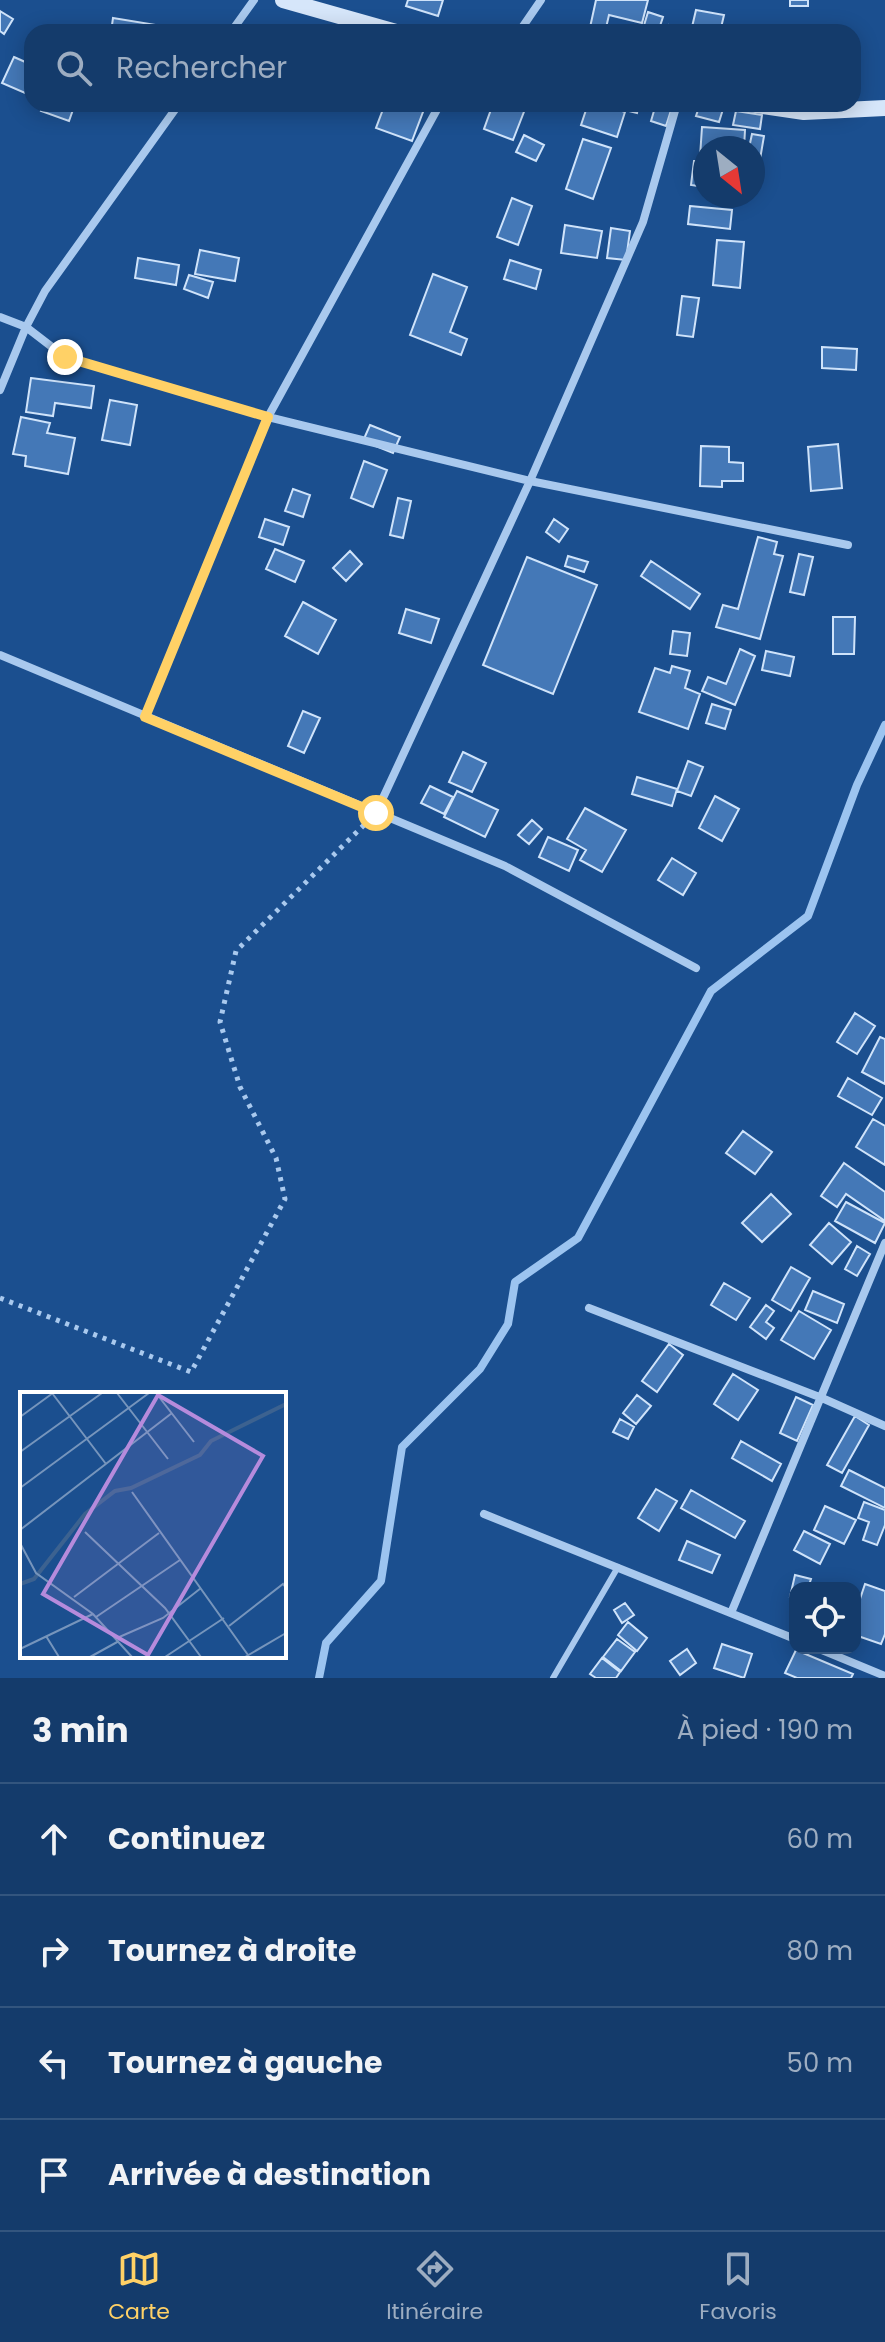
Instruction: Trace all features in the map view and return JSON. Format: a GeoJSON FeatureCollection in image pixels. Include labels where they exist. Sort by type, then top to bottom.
{"type":"FeatureCollection","features":[{"type":"Feature","properties":{"kind":"street"},"geometry":{"type":"LineString","coordinates":[[237,24],[254,0]]}},
{"type":"Feature","properties":{"kind":"street"},"geometry":{"type":"LineString","coordinates":[[283,0],[368,24]]}},
{"type":"Feature","properties":{"kind":"street"},"geometry":{"type":"LineString","coordinates":[[524,24],[541,0]]}},
{"type":"Feature","properties":{"kind":"street"},"geometry":{"type":"LineString","coordinates":[[861,109],[885,108]]}},
{"type":"Feature","properties":{"kind":"street"},"geometry":{"type":"LineString","coordinates":[[0,390],[26,327],[45,291],[173,112]]}},
{"type":"Feature","properties":{"kind":"street"},"geometry":{"type":"LineString","coordinates":[[145,717],[268,417],[436,112]]}},
{"type":"Feature","properties":{"kind":"street"},"geometry":{"type":"LineString","coordinates":[[376,813],[530,481],[643,222],[675,112]]}},
{"type":"Feature","properties":{"kind":"street"},"geometry":{"type":"LineString","coordinates":[[0,317],[26,327],[65,357],[268,417],[530,481],[848,545]]}},
{"type":"Feature","properties":{"kind":"street"},"geometry":{"type":"LineString","coordinates":[[0,655],[505,866],[696,968]]}},
{"type":"Feature","properties":{"kind":"street"},"geometry":{"type":"LineString","coordinates":[[731,1613],[885,1243]]}},
{"type":"Feature","properties":{"kind":"street"},"geometry":{"type":"LineString","coordinates":[[589,1308],[822,1398],[885,1426]]}},
{"type":"Feature","properties":{"kind":"street"},"geometry":{"type":"LineString","coordinates":[[484,1514],[789,1637]]}},
{"type":"Feature","properties":{"kind":"street"},"geometry":{"type":"LineString","coordinates":[[831,1654],[885,1677]]}},
{"type":"Feature","properties":{"kind":"lane"},"geometry":{"type":"LineString","coordinates":[[553,1678],[618,1567]]}},
{"type":"Feature","properties":{"kind":"path"},"geometry":{"type":"LineString","coordinates":[[0,1298],[191,1372],[285,1199],[276,1158],[240,1087],[220,1022],[236,951],[376,813]]}},
{"type":"Feature","properties":{"kind":"building"},"geometry":{"type":"Polygon","coordinates":[[[408,0],[443,0],[438,16],[406,6],[408,0]]]}},
{"type":"Feature","properties":{"kind":"building"},"geometry":{"type":"Polygon","coordinates":[[[596,0],[648,0],[642,23],[609,15],[607,24],[591,24],[596,0]]]}},
{"type":"Feature","properties":{"kind":"building"},"geometry":{"type":"Polygon","coordinates":[[[790,0],[808,0],[808,6],[790,6],[790,0]]]}},
{"type":"Feature","properties":{"kind":"building"},"geometry":{"type":"Polygon","coordinates":[[[696,10],[724,15],[722,24],[693,24],[696,10]]]}},
{"type":"Feature","properties":{"kind":"building"},"geometry":{"type":"Polygon","coordinates":[[[0,11],[13,19],[4,34],[0,31],[0,11]]]}},
{"type":"Feature","properties":{"kind":"building"},"geometry":{"type":"Polygon","coordinates":[[[648,12],[663,17],[661,24],[644,24],[648,12]]]}},
{"type":"Feature","properties":{"kind":"building"},"geometry":{"type":"Polygon","coordinates":[[[113,18],[150,24],[112,24],[113,18]]]}},
{"type":"Feature","properties":{"kind":"building"},"geometry":{"type":"Polygon","coordinates":[[[14,57],[24,61],[24,93],[2,83],[14,57]]]}},
{"type":"Feature","properties":{"kind":"building"},"geometry":{"type":"Polygon","coordinates":[[[44,112],[72,112],[69,121],[44,112]]]}},
{"type":"Feature","properties":{"kind":"building"},"geometry":{"type":"Polygon","coordinates":[[[382,112],[423,112],[412,141],[376,128],[382,112]]]}},
{"type":"Feature","properties":{"kind":"building"},"geometry":{"type":"Polygon","coordinates":[[[490,112],[524,112],[513,140],[484,129],[490,112]]]}},
{"type":"Feature","properties":{"kind":"building"},"geometry":{"type":"Polygon","coordinates":[[[585,112],[625,112],[617,137],[581,125],[585,112]]]}},
{"type":"Feature","properties":{"kind":"building"},"geometry":{"type":"Polygon","coordinates":[[[654,112],[670,112],[666,126],[651,121],[654,112]]]}},
{"type":"Feature","properties":{"kind":"building"},"geometry":{"type":"Polygon","coordinates":[[[697,112],[722,112],[719,122],[696,116],[697,112]]]}},
{"type":"Feature","properties":{"kind":"building"},"geometry":{"type":"Polygon","coordinates":[[[736,112],[762,115],[760,129],[733,125],[736,112]]]}},
{"type":"Feature","properties":{"kind":"building"},"geometry":{"type":"Polygon","coordinates":[[[702,127],[745,130],[745,136],[701,136],[702,127]]]}},
{"type":"Feature","properties":{"kind":"building"},"geometry":{"type":"Polygon","coordinates":[[[524,135],[544,145],[536,161],[516,152],[524,135]]]}},
{"type":"Feature","properties":{"kind":"building"},"geometry":{"type":"Polygon","coordinates":[[[583,139],[611,148],[593,199],[566,189],[583,139]]]}},
{"type":"Feature","properties":{"kind":"building"},"geometry":{"type":"Polygon","coordinates":[[[512,198],[532,206],[518,245],[497,237],[512,198]]]}},
{"type":"Feature","properties":{"kind":"building"},"geometry":{"type":"Polygon","coordinates":[[[690,206],[732,210],[730,229],[688,224],[690,206]]]}},
{"type":"Feature","properties":{"kind":"building"},"geometry":{"type":"Polygon","coordinates":[[[565,225],[602,231],[597,258],[561,253],[565,225]]]}},
{"type":"Feature","properties":{"kind":"building"},"geometry":{"type":"Polygon","coordinates":[[[611,228],[630,231],[626,260],[607,258],[611,228]]]}},
{"type":"Feature","properties":{"kind":"building"},"geometry":{"type":"Polygon","coordinates":[[[717,240],[744,242],[740,288],[713,285],[717,240]]]}},
{"type":"Feature","properties":{"kind":"building"},"geometry":{"type":"Polygon","coordinates":[[[200,250],[239,258],[235,281],[195,274],[200,250]]]}},
{"type":"Feature","properties":{"kind":"building"},"geometry":{"type":"Polygon","coordinates":[[[138,258],[179,265],[176,285],[135,278],[138,258]]]}},
{"type":"Feature","properties":{"kind":"building"},"geometry":{"type":"Polygon","coordinates":[[[510,260],[541,270],[536,289],[504,279],[510,260]]]}},
{"type":"Feature","properties":{"kind":"building"},"geometry":{"type":"Polygon","coordinates":[[[433,274],[467,287],[450,332],[467,339],[461,355],[410,335],[433,274]]]}},
{"type":"Feature","properties":{"kind":"building"},"geometry":{"type":"Polygon","coordinates":[[[189,275],[213,282],[208,298],[184,289],[189,275]]]}},
{"type":"Feature","properties":{"kind":"building"},"geometry":{"type":"Polygon","coordinates":[[[682,296],[699,298],[693,337],[677,335],[682,296]]]}},
{"type":"Feature","properties":{"kind":"building"},"geometry":{"type":"Polygon","coordinates":[[[822,347],[857,349],[856,370],[822,368],[822,347]]]}},
{"type":"Feature","properties":{"kind":"building"},"geometry":{"type":"Polygon","coordinates":[[[31,378],[94,386],[91,408],[55,403],[53,416],[26,412],[31,378]]]}},
{"type":"Feature","properties":{"kind":"building"},"geometry":{"type":"Polygon","coordinates":[[[110,400],[137,405],[130,445],[102,440],[110,400]]]}},
{"type":"Feature","properties":{"kind":"building"},"geometry":{"type":"Polygon","coordinates":[[[21,417],[50,423],[47,433],[75,438],[68,474],[25,466],[26,456],[13,454],[21,417]]]}},
{"type":"Feature","properties":{"kind":"building"},"geometry":{"type":"Polygon","coordinates":[[[370,425],[400,437],[393,453],[363,441],[370,425]]]}},
{"type":"Feature","properties":{"kind":"building"},"geometry":{"type":"Polygon","coordinates":[[[838,444],[842,488],[811,491],[808,447],[838,444]]]}},
{"type":"Feature","properties":{"kind":"building"},"geometry":{"type":"Polygon","coordinates":[[[701,446],[729,447],[729,462],[743,463],[743,481],[722,481],[722,487],[700,486],[701,446]]]}},
{"type":"Feature","properties":{"kind":"building"},"geometry":{"type":"Polygon","coordinates":[[[364,461],[387,470],[373,507],[351,498],[364,461]]]}},
{"type":"Feature","properties":{"kind":"building"},"geometry":{"type":"Polygon","coordinates":[[[293,489],[310,495],[303,517],[285,511],[293,489]]]}},
{"type":"Feature","properties":{"kind":"building"},"geometry":{"type":"Polygon","coordinates":[[[398,498],[411,501],[403,538],[390,535],[398,498]]]}},
{"type":"Feature","properties":{"kind":"building"},"geometry":{"type":"Polygon","coordinates":[[[265,519],[289,527],[283,545],[259,537],[265,519]]]}},
{"type":"Feature","properties":{"kind":"building"},"geometry":{"type":"Polygon","coordinates":[[[554,519],[568,529],[559,542],[546,532],[554,519]]]}},
{"type":"Feature","properties":{"kind":"building"},"geometry":{"type":"Polygon","coordinates":[[[758,537],[777,542],[774,554],[783,556],[760,639],[716,627],[723,605],[738,609],[758,537]]]}},
{"type":"Feature","properties":{"kind":"building"},"geometry":{"type":"Polygon","coordinates":[[[275,549],[304,561],[295,582],[266,569],[275,549]]]}},
{"type":"Feature","properties":{"kind":"building"},"geometry":{"type":"Polygon","coordinates":[[[350,551],[362,564],[346,581],[333,568],[350,551]]]}},
{"type":"Feature","properties":{"kind":"building"},"geometry":{"type":"Polygon","coordinates":[[[799,554],[813,557],[804,595],[790,592],[799,554]]]}},
{"type":"Feature","properties":{"kind":"building"},"geometry":{"type":"Polygon","coordinates":[[[568,556],[588,562],[584,572],[565,566],[568,556]]]}},
{"type":"Feature","properties":{"kind":"building"},"geometry":{"type":"Polygon","coordinates":[[[527,557],[597,585],[553,694],[483,665],[527,557]]]}},
{"type":"Feature","properties":{"kind":"building"},"geometry":{"type":"Polygon","coordinates":[[[651,561],[700,594],[690,609],[641,576],[651,561]]]}},
{"type":"Feature","properties":{"kind":"building"},"geometry":{"type":"Polygon","coordinates":[[[303,602],[336,620],[318,654],[285,636],[303,602]]]}},
{"type":"Feature","properties":{"kind":"building"},"geometry":{"type":"Polygon","coordinates":[[[406,609],[439,619],[431,643],[399,633],[406,609]]]}},
{"type":"Feature","properties":{"kind":"building"},"geometry":{"type":"Polygon","coordinates":[[[833,617],[855,617],[854,654],[833,654],[833,617]]]}},
{"type":"Feature","properties":{"kind":"building"},"geometry":{"type":"Polygon","coordinates":[[[673,631],[690,633],[687,656],[670,654],[673,631]]]}},
{"type":"Feature","properties":{"kind":"building"},"geometry":{"type":"Polygon","coordinates":[[[740,649],[755,656],[735,705],[702,691],[708,677],[726,684],[740,649]]]}},
{"type":"Feature","properties":{"kind":"building"},"geometry":{"type":"Polygon","coordinates":[[[766,651],[794,657],[790,676],[762,670],[766,651]]]}},
{"type":"Feature","properties":{"kind":"building"},"geometry":{"type":"Polygon","coordinates":[[[672,666],[690,671],[685,688],[700,694],[688,729],[639,712],[655,668],[670,673],[672,666]]]}},
{"type":"Feature","properties":{"kind":"building"},"geometry":{"type":"Polygon","coordinates":[[[712,704],[731,710],[725,729],[706,723],[712,704]]]}},
{"type":"Feature","properties":{"kind":"building"},"geometry":{"type":"Polygon","coordinates":[[[303,711],[320,718],[304,753],[288,746],[303,711]]]}},
{"type":"Feature","properties":{"kind":"building"},"geometry":{"type":"Polygon","coordinates":[[[463,752],[486,763],[472,792],[449,782],[463,752]]]}},
{"type":"Feature","properties":{"kind":"building"},"geometry":{"type":"Polygon","coordinates":[[[688,761],[703,767],[691,796],[677,791],[688,761]]]}},
{"type":"Feature","properties":{"kind":"building"},"geometry":{"type":"Polygon","coordinates":[[[637,777],[677,789],[672,806],[632,794],[637,777]]]}},
{"type":"Feature","properties":{"kind":"building"},"geometry":{"type":"Polygon","coordinates":[[[430,786],[453,797],[444,814],[421,803],[430,786]]]}},
{"type":"Feature","properties":{"kind":"building"},"geometry":{"type":"Polygon","coordinates":[[[457,791],[498,810],[485,837],[444,817],[457,791]]]}},
{"type":"Feature","properties":{"kind":"building"},"geometry":{"type":"Polygon","coordinates":[[[715,796],[739,809],[722,841],[699,828],[715,796]]]}},
{"type":"Feature","properties":{"kind":"building"},"geometry":{"type":"Polygon","coordinates":[[[585,808],[626,830],[602,872],[580,860],[586,850],[567,839],[585,808]]]}},
{"type":"Feature","properties":{"kind":"building"},"geometry":{"type":"Polygon","coordinates":[[[532,820],[542,829],[529,844],[518,835],[532,820]]]}},
{"type":"Feature","properties":{"kind":"building"},"geometry":{"type":"Polygon","coordinates":[[[548,837],[578,850],[569,871],[539,857],[548,837]]]}},
{"type":"Feature","properties":{"kind":"building"},"geometry":{"type":"Polygon","coordinates":[[[672,858],[696,873],[683,895],[658,880],[672,858]]]}},
{"type":"Feature","properties":{"kind":"building"},"geometry":{"type":"Polygon","coordinates":[[[855,1013],[875,1026],[857,1054],[837,1042],[855,1013]]]}},
{"type":"Feature","properties":{"kind":"building"},"geometry":{"type":"Polygon","coordinates":[[[880,1037],[885,1039],[885,1084],[862,1072],[880,1037]]]}},
{"type":"Feature","properties":{"kind":"building"},"geometry":{"type":"Polygon","coordinates":[[[848,1078],[882,1098],[872,1115],[838,1096],[848,1078]]]}},
{"type":"Feature","properties":{"kind":"building"},"geometry":{"type":"Polygon","coordinates":[[[873,1119],[885,1126],[885,1165],[856,1147],[873,1119]]]}},
{"type":"Feature","properties":{"kind":"building"},"geometry":{"type":"Polygon","coordinates":[[[743,1131],[772,1152],[755,1174],[726,1153],[743,1131]]]}},
{"type":"Feature","properties":{"kind":"building"},"geometry":{"type":"Polygon","coordinates":[[[844,1163],[885,1192],[885,1221],[846,1194],[837,1207],[821,1196],[844,1163]]]}},
{"type":"Feature","properties":{"kind":"building"},"geometry":{"type":"Polygon","coordinates":[[[771,1194],[791,1214],[762,1242],[742,1223],[771,1194]]]}},
{"type":"Feature","properties":{"kind":"building"},"geometry":{"type":"Polygon","coordinates":[[[846,1202],[885,1223],[875,1243],[835,1221],[846,1202]]]}},
{"type":"Feature","properties":{"kind":"building"},"geometry":{"type":"Polygon","coordinates":[[[829,1223],[851,1242],[832,1264],[810,1245],[829,1223]]]}},
{"type":"Feature","properties":{"kind":"building"},"geometry":{"type":"Polygon","coordinates":[[[857,1246],[870,1254],[857,1276],[845,1269],[857,1246]]]}},
{"type":"Feature","properties":{"kind":"building"},"geometry":{"type":"Polygon","coordinates":[[[791,1267],[810,1278],[791,1311],[772,1300],[791,1267]]]}},
{"type":"Feature","properties":{"kind":"building"},"geometry":{"type":"Polygon","coordinates":[[[724,1283],[750,1298],[736,1320],[711,1305],[724,1283]]]}},
{"type":"Feature","properties":{"kind":"building"},"geometry":{"type":"Polygon","coordinates":[[[813,1291],[844,1304],[837,1323],[805,1310],[813,1291]]]}},
{"type":"Feature","properties":{"kind":"building"},"geometry":{"type":"Polygon","coordinates":[[[766,1305],[774,1311],[766,1322],[774,1328],[766,1339],[750,1327],[766,1305]]]}},
{"type":"Feature","properties":{"kind":"building"},"geometry":{"type":"Polygon","coordinates":[[[799,1311],[831,1330],[814,1359],[781,1340],[799,1311]]]}},
{"type":"Feature","properties":{"kind":"building"},"geometry":{"type":"Polygon","coordinates":[[[669,1344],[683,1355],[657,1392],[642,1381],[669,1344]]]}},
{"type":"Feature","properties":{"kind":"building"},"geometry":{"type":"Polygon","coordinates":[[[733,1374],[758,1390],[738,1420],[714,1404],[733,1374]]]}},
{"type":"Feature","properties":{"kind":"building"},"geometry":{"type":"Polygon","coordinates":[[[637,1395],[651,1406],[636,1424],[623,1413],[637,1395]]]}},
{"type":"Feature","properties":{"kind":"building"},"geometry":{"type":"Polygon","coordinates":[[[796,1397],[813,1405],[797,1441],[780,1433],[796,1397]]]}},
{"type":"Feature","properties":{"kind":"building"},"geometry":{"type":"Polygon","coordinates":[[[855,1416],[869,1425],[842,1473],[827,1465],[855,1416]]]}},
{"type":"Feature","properties":{"kind":"building"},"geometry":{"type":"Polygon","coordinates":[[[620,1419],[634,1427],[628,1439],[613,1432],[620,1419]]]}},
{"type":"Feature","properties":{"kind":"building"},"geometry":{"type":"Polygon","coordinates":[[[741,1441],[781,1464],[772,1481],[732,1458],[741,1441]]]}},
{"type":"Feature","properties":{"kind":"building"},"geometry":{"type":"Polygon","coordinates":[[[849,1470],[885,1488],[885,1508],[841,1486],[849,1470]]]}},
{"type":"Feature","properties":{"kind":"building"},"geometry":{"type":"Polygon","coordinates":[[[656,1489],[677,1501],[659,1531],[638,1518],[656,1489]]]}},
{"type":"Feature","properties":{"kind":"building"},"geometry":{"type":"Polygon","coordinates":[[[691,1490],[745,1521],[735,1538],[681,1508],[691,1490]]]}},
{"type":"Feature","properties":{"kind":"building"},"geometry":{"type":"Polygon","coordinates":[[[864,1502],[885,1510],[885,1525],[877,1545],[863,1540],[869,1522],[858,1518],[864,1502]]]}},
{"type":"Feature","properties":{"kind":"building"},"geometry":{"type":"Polygon","coordinates":[[[825,1506],[856,1520],[844,1544],[814,1530],[825,1506]]]}},
{"type":"Feature","properties":{"kind":"building"},"geometry":{"type":"Polygon","coordinates":[[[804,1531],[830,1544],[820,1564],[794,1550],[804,1531]]]}},
{"type":"Feature","properties":{"kind":"building"},"geometry":{"type":"Polygon","coordinates":[[[687,1541],[720,1555],[712,1573],[679,1560],[687,1541]]]}},
{"type":"Feature","properties":{"kind":"building"},"geometry":{"type":"Polygon","coordinates":[[[795,1575],[811,1579],[810,1582],[793,1582],[795,1575]]]}},
{"type":"Feature","properties":{"kind":"building"},"geometry":{"type":"Polygon","coordinates":[[[865,1584],[885,1591],[885,1634],[881,1644],[861,1637],[861,1596],[865,1584]]]}},
{"type":"Feature","properties":{"kind":"building"},"geometry":{"type":"Polygon","coordinates":[[[625,1603],[634,1615],[622,1623],[614,1610],[625,1603]]]}},
{"type":"Feature","properties":{"kind":"building"},"geometry":{"type":"Polygon","coordinates":[[[628,1622],[647,1638],[637,1651],[618,1635],[628,1622]]]}},
{"type":"Feature","properties":{"kind":"building"},"geometry":{"type":"Polygon","coordinates":[[[617,1639],[635,1652],[621,1671],[603,1657],[617,1639]]]}},
{"type":"Feature","properties":{"kind":"building"},"geometry":{"type":"Polygon","coordinates":[[[722,1644],[752,1654],[744,1678],[714,1668],[722,1644]]]}},
{"type":"Feature","properties":{"kind":"building"},"geometry":{"type":"Polygon","coordinates":[[[687,1649],[696,1663],[680,1675],[670,1661],[687,1649]]]}},
{"type":"Feature","properties":{"kind":"building"},"geometry":{"type":"Polygon","coordinates":[[[794,1654],[806,1654],[853,1674],[851,1678],[797,1678],[785,1673],[794,1654]]]}},
{"type":"Feature","properties":{"kind":"building"},"geometry":{"type":"Polygon","coordinates":[[[602,1658],[620,1672],[616,1678],[596,1678],[590,1674],[602,1658]]]}},
{"type":"Feature","properties":{"kind":"waterway"},"geometry":{"type":"LineString","coordinates":[[319,1678],[326,1643],[381,1581],[402,1447],[480,1369],[508,1324],[515,1282],[578,1238],[711,991],[808,916],[857,785],[885,725]]}},
{"type":"Feature","properties":{"kind":"route"},"geometry":{"type":"LineString","coordinates":[[65,357],[268,417],[145,717],[376,813]]}}]}
